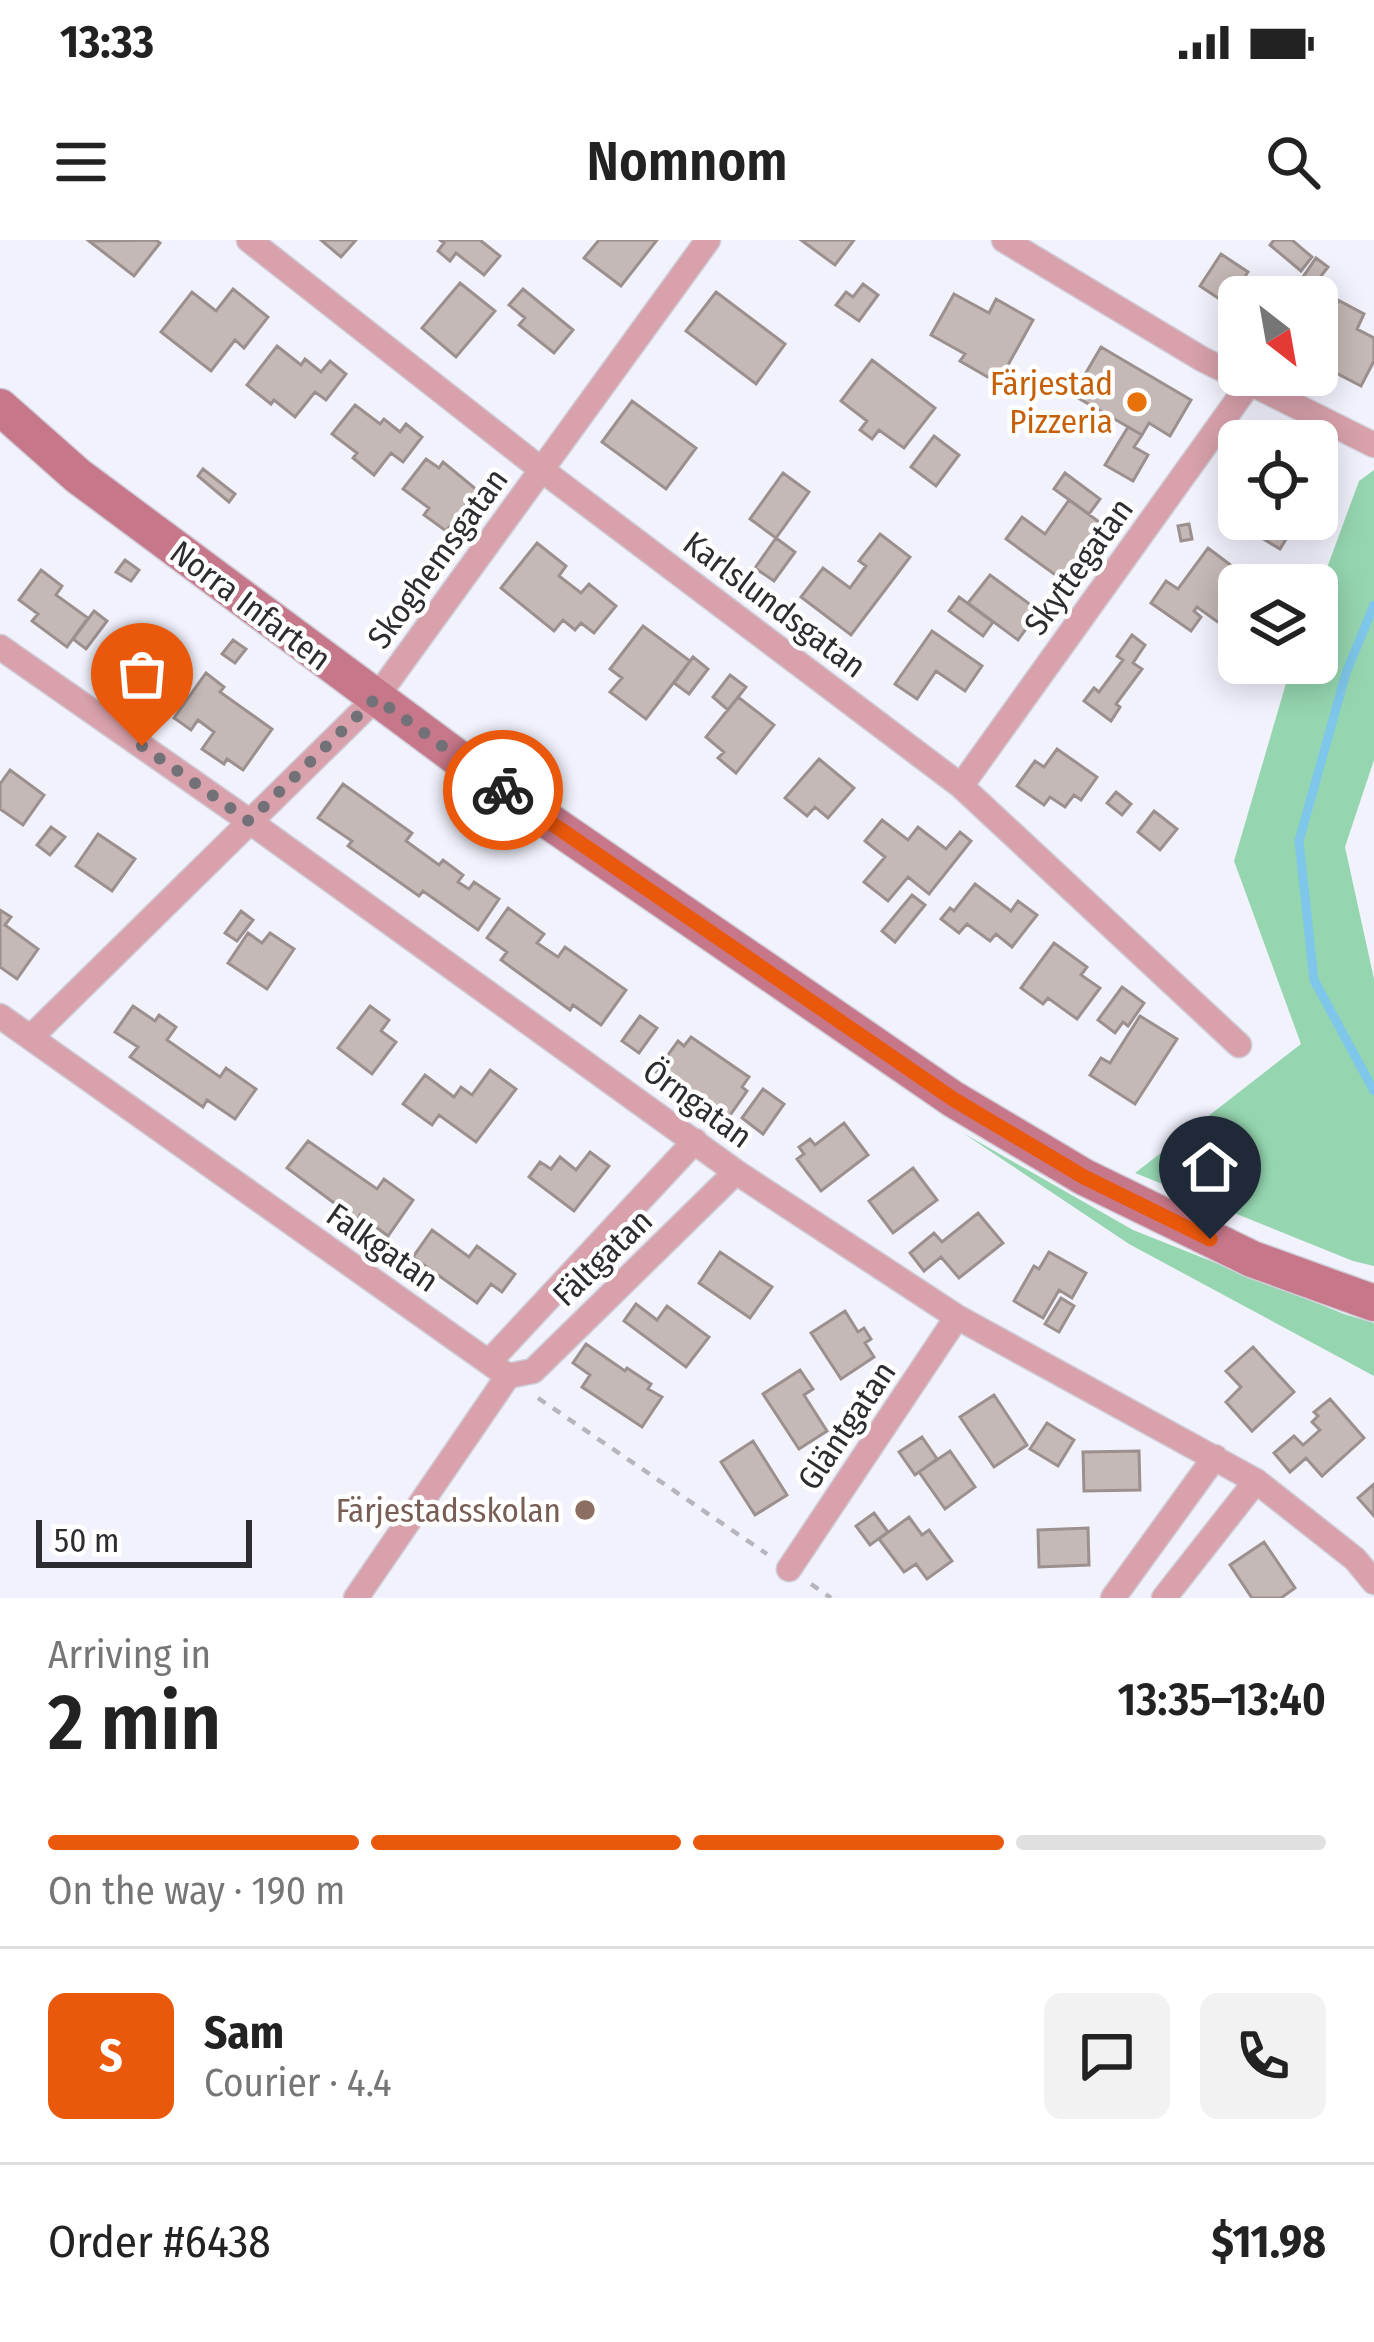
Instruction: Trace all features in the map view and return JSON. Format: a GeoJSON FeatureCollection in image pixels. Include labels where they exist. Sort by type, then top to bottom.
{"type":"FeatureCollection","features":[{"type":"Feature","properties":{"kind":"street","name":"Karlslundsgatan"},"geometry":{"type":"LineString","coordinates":[[249,240],[542,470],[961,786],[1239,1045]]}},
{"type":"Feature","properties":{"kind":"street","name":"Skoghemsgatan"},"geometry":{"type":"LineString","coordinates":[[31,1037],[376,698],[709,240]]}},
{"type":"Feature","properties":{"kind":"street"},"geometry":{"type":"LineString","coordinates":[[1004,240],[1218,368]]}},
{"type":"Feature","properties":{"kind":"street","name":"Skyttegatan"},"geometry":{"type":"LineString","coordinates":[[961,786],[1240,396]]}},
{"type":"Feature","properties":{"kind":"street"},"geometry":{"type":"LineString","coordinates":[[1274,396],[1374,445]]}},
{"type":"Feature","properties":{"kind":"street","name":"Norra Infarten"},"geometry":{"type":"LineString","coordinates":[[0,407],[78,476],[470,767],[953,1099],[1084,1177],[1210,1239],[1374,1303]]}},
{"type":"Feature","properties":{"kind":"street","name":"Örngatan"},"geometry":{"type":"LineString","coordinates":[[0,647],[736,1172],[957,1317],[1256,1481],[1355,1559],[1374,1582]]}},
{"type":"Feature","properties":{"kind":"street","name":"Falkgatan"},"geometry":{"type":"LineString","coordinates":[[0,1016],[498,1369]]}},
{"type":"Feature","properties":{"kind":"street","name":"Fältgatan"},"geometry":{"type":"LineString","coordinates":[[498,1369],[695,1141]]}},
{"type":"Feature","properties":{"kind":"street","name":"Fältgatan"},"geometry":{"type":"LineString","coordinates":[[498,1369],[533,1372],[736,1172]]}},
{"type":"Feature","properties":{"kind":"street","name":"Gläntgatan"},"geometry":{"type":"LineString","coordinates":[[789,1570],[957,1317]]}},
{"type":"Feature","properties":{"kind":"street"},"geometry":{"type":"LineString","coordinates":[[356,1598],[498,1369]]}},
{"type":"Feature","properties":{"kind":"street"},"geometry":{"type":"LineString","coordinates":[[1113,1598],[1215,1457]]}},
{"type":"Feature","properties":{"kind":"street"},"geometry":{"type":"LineString","coordinates":[[1164,1598],[1256,1481]]}},
{"type":"Feature","properties":{"kind":"path"},"geometry":{"type":"LineString","coordinates":[[498,1369],[831,1598]]}},
{"type":"Feature","properties":{"kind":"green space"},"geometry":{"type":"Polygon","coordinates":[[[1374,470],[1374,760],[1345,847],[1374,979],[1374,1266],[1135,1173],[1301,1044],[1234,861],[1286,684],[1338,684],[1338,564],[1328,564],[1359,481],[1374,470]]]}},
{"type":"Feature","properties":{"kind":"green space"},"geometry":{"type":"Polygon","coordinates":[[[963,1133],[1133,1230],[1374,1323],[1374,1376],[1129,1244],[963,1133]]]}},
{"type":"Feature","properties":{"kind":"building"},"geometry":{"type":"Polygon","coordinates":[[[321,240],[356,240],[341,257],[321,240]]]}},
{"type":"Feature","properties":{"kind":"building"},"geometry":{"type":"Polygon","coordinates":[[[440,240],[480,240],[500,256],[484,275],[456,253],[450,261],[438,251],[444,243],[440,240]]]}},
{"type":"Feature","properties":{"kind":"building"},"geometry":{"type":"Polygon","coordinates":[[[599,240],[657,240],[621,286],[584,258],[599,240]]]}},
{"type":"Feature","properties":{"kind":"building"},"geometry":{"type":"Polygon","coordinates":[[[801,240],[854,240],[835,265],[801,240]]]}},
{"type":"Feature","properties":{"kind":"building"},"geometry":{"type":"Polygon","coordinates":[[[1274,240],[1292,240],[1312,257],[1301,271],[1270,245],[1274,240]]]}},
{"type":"Feature","properties":{"kind":"building"},"geometry":{"type":"Polygon","coordinates":[[[89,241],[160,243],[134,276],[89,241]]]}},
{"type":"Feature","properties":{"kind":"building"},"geometry":{"type":"Polygon","coordinates":[[[1221,254],[1248,272],[1245,276],[1218,276],[1218,298],[1200,286],[1221,254]]]}},
{"type":"Feature","properties":{"kind":"building"},"geometry":{"type":"Polygon","coordinates":[[[1316,258],[1328,267],[1321,276],[1304,276],[1316,258]]]}},
{"type":"Feature","properties":{"kind":"building"},"geometry":{"type":"Polygon","coordinates":[[[460,283],[495,311],[456,357],[422,328],[460,283]]]}},
{"type":"Feature","properties":{"kind":"building"},"geometry":{"type":"Polygon","coordinates":[[[863,284],[878,295],[859,321],[836,305],[846,292],[853,297],[863,284]]]}},
{"type":"Feature","properties":{"kind":"building"},"geometry":{"type":"Polygon","coordinates":[[[233,289],[268,317],[244,348],[235,340],[211,371],[161,332],[192,292],[216,311],[233,289]]]}},
{"type":"Feature","properties":{"kind":"building"},"geometry":{"type":"Polygon","coordinates":[[[523,289],[573,330],[554,353],[519,325],[525,318],[509,305],[523,289]]]}},
{"type":"Feature","properties":{"kind":"building"},"geometry":{"type":"Polygon","coordinates":[[[716,292],[785,344],[756,384],[686,331],[716,292]]]}},
{"type":"Feature","properties":{"kind":"building"},"geometry":{"type":"Polygon","coordinates":[[[954,294],[989,313],[996,299],[1033,320],[998,383],[960,361],[965,354],[931,335],[954,294]]]}},
{"type":"Feature","properties":{"kind":"building"},"geometry":{"type":"Polygon","coordinates":[[[1338,300],[1364,314],[1357,329],[1374,338],[1374,361],[1361,386],[1338,374],[1338,300]]]}},
{"type":"Feature","properties":{"kind":"building"},"geometry":{"type":"Polygon","coordinates":[[[277,346],[301,365],[305,359],[321,372],[330,361],[346,374],[326,400],[315,392],[295,417],[247,385],[277,346]]]}},
{"type":"Feature","properties":{"kind":"building"},"geometry":{"type":"Polygon","coordinates":[[[1101,347],[1191,400],[1170,436],[1149,423],[1142,435],[1073,395],[1101,347]]]}},
{"type":"Feature","properties":{"kind":"building"},"geometry":{"type":"Polygon","coordinates":[[[872,360],[935,408],[904,448],[879,430],[872,439],[860,430],[867,421],[841,401],[872,360]]]}},
{"type":"Feature","properties":{"kind":"building"},"geometry":{"type":"Polygon","coordinates":[[[632,401],[696,448],[666,489],[602,442],[632,401]]]}},
{"type":"Feature","properties":{"kind":"building"},"geometry":{"type":"Polygon","coordinates":[[[355,405],[380,424],[384,419],[400,432],[406,424],[422,437],[403,462],[391,453],[374,475],[353,458],[357,453],[332,434],[355,405]]]}},
{"type":"Feature","properties":{"kind":"building"},"geometry":{"type":"Polygon","coordinates":[[[1128,427],[1142,435],[1134,447],[1148,455],[1133,481],[1105,465],[1128,427]]]}},
{"type":"Feature","properties":{"kind":"building"},"geometry":{"type":"Polygon","coordinates":[[[934,436],[959,455],[936,486],[911,467],[934,436]]]}},
{"type":"Feature","properties":{"kind":"building"},"geometry":{"type":"Polygon","coordinates":[[[426,459],[439,468],[443,462],[477,490],[446,531],[424,515],[429,508],[403,489],[426,459]]]}},
{"type":"Feature","properties":{"kind":"building"},"geometry":{"type":"Polygon","coordinates":[[[203,469],[235,494],[229,502],[198,476],[203,469]]]}},
{"type":"Feature","properties":{"kind":"building"},"geometry":{"type":"Polygon","coordinates":[[[783,473],[809,492],[776,538],[750,519],[783,473]]]}},
{"type":"Feature","properties":{"kind":"building"},"geometry":{"type":"Polygon","coordinates":[[[1065,473],[1100,499],[1089,514],[1054,489],[1065,473]]]}},
{"type":"Feature","properties":{"kind":"building"},"geometry":{"type":"Polygon","coordinates":[[[1069,500],[1102,524],[1061,579],[1006,539],[1022,517],[1045,534],[1069,500]]]}},
{"type":"Feature","properties":{"kind":"building"},"geometry":{"type":"Polygon","coordinates":[[[1189,524],[1192,539],[1181,541],[1178,526],[1189,524]]]}},
{"type":"Feature","properties":{"kind":"building"},"geometry":{"type":"Polygon","coordinates":[[[880,534],[910,557],[851,635],[801,597],[823,568],[850,588],[866,566],[859,561],[880,534]]]}},
{"type":"Feature","properties":{"kind":"building"},"geometry":{"type":"Polygon","coordinates":[[[776,538],[795,552],[774,581],[755,568],[776,538]]]}},
{"type":"Feature","properties":{"kind":"building"},"geometry":{"type":"Polygon","coordinates":[[[1265,540],[1286,540],[1280,549],[1265,540]]]}},
{"type":"Feature","properties":{"kind":"building"},"geometry":{"type":"Polygon","coordinates":[[[537,543],[566,566],[559,576],[581,593],[589,584],[616,606],[594,633],[581,623],[575,630],[563,620],[554,631],[501,588],[537,543]]]}},
{"type":"Feature","properties":{"kind":"building"},"geometry":{"type":"Polygon","coordinates":[[[1208,548],[1229,564],[1218,564],[1218,622],[1197,607],[1194,611],[1201,617],[1191,631],[1151,603],[1166,581],[1178,589],[1208,548]]]}},
{"type":"Feature","properties":{"kind":"building"},"geometry":{"type":"Polygon","coordinates":[[[125,560],[139,570],[131,581],[116,572],[125,560]]]}},
{"type":"Feature","properties":{"kind":"building"},"geometry":{"type":"Polygon","coordinates":[[[41,570],[62,586],[56,595],[88,618],[67,647],[32,621],[38,614],[19,600],[41,570]]]}},
{"type":"Feature","properties":{"kind":"building"},"geometry":{"type":"Polygon","coordinates":[[[990,575],[1039,611],[1018,640],[968,603],[990,575]]]}},
{"type":"Feature","properties":{"kind":"building"},"geometry":{"type":"Polygon","coordinates":[[[959,597],[993,622],[983,636],[949,611],[959,597]]]}},
{"type":"Feature","properties":{"kind":"building"},"geometry":{"type":"Polygon","coordinates":[[[94,611],[107,621],[86,649],[73,639],[94,611]]]}},
{"type":"Feature","properties":{"kind":"building"},"geometry":{"type":"Polygon","coordinates":[[[643,626],[690,661],[646,719],[610,692],[622,678],[610,669],[643,626]]]}},
{"type":"Feature","properties":{"kind":"building"},"geometry":{"type":"Polygon","coordinates":[[[932,631],[982,666],[965,691],[936,671],[917,699],[895,684],[932,631]]]}},
{"type":"Feature","properties":{"kind":"building"},"geometry":{"type":"Polygon","coordinates":[[[1132,635],[1145,645],[1133,663],[1142,669],[1116,704],[1120,707],[1111,721],[1084,701],[1094,688],[1099,692],[1123,660],[1117,656],[1132,635]]]}},
{"type":"Feature","properties":{"kind":"building"},"geometry":{"type":"Polygon","coordinates":[[[233,640],[246,649],[235,663],[222,654],[233,640]]]}},
{"type":"Feature","properties":{"kind":"building"},"geometry":{"type":"Polygon","coordinates":[[[141,654],[177,679],[156,709],[120,683],[141,654]]]}},
{"type":"Feature","properties":{"kind":"building"},"geometry":{"type":"Polygon","coordinates":[[[693,657],[708,669],[689,694],[674,683],[693,657]]]}},
{"type":"Feature","properties":{"kind":"building"},"geometry":{"type":"Polygon","coordinates":[[[206,673],[224,687],[220,692],[272,729],[243,770],[202,749],[214,732],[198,720],[191,730],[174,718],[206,673]]]}},
{"type":"Feature","properties":{"kind":"building"},"geometry":{"type":"Polygon","coordinates":[[[730,675],[746,687],[728,710],[713,697],[730,675]]]}},
{"type":"Feature","properties":{"kind":"building"},"geometry":{"type":"Polygon","coordinates":[[[738,697],[774,725],[736,773],[718,758],[724,752],[706,737],[738,697]]]}},
{"type":"Feature","properties":{"kind":"building"},"geometry":{"type":"Polygon","coordinates":[[[1057,749],[1097,777],[1081,800],[1074,795],[1065,807],[1050,797],[1044,805],[1017,786],[1035,761],[1044,767],[1057,749]]]}},
{"type":"Feature","properties":{"kind":"building"},"geometry":{"type":"Polygon","coordinates":[[[819,759],[854,788],[828,818],[815,807],[807,816],[785,798],[819,759]]]}},
{"type":"Feature","properties":{"kind":"building"},"geometry":{"type":"Polygon","coordinates":[[[10,770],[44,795],[23,825],[0,809],[0,784],[10,770]]]}},
{"type":"Feature","properties":{"kind":"building"},"geometry":{"type":"Polygon","coordinates":[[[343,784],[412,833],[406,841],[439,865],[443,860],[463,875],[458,882],[469,889],[474,882],[499,899],[478,930],[423,891],[419,896],[348,846],[352,841],[318,818],[343,784]]]}},
{"type":"Feature","properties":{"kind":"building"},"geometry":{"type":"Polygon","coordinates":[[[1116,792],[1131,804],[1122,815],[1107,803],[1116,792]]]}},
{"type":"Feature","properties":{"kind":"building"},"geometry":{"type":"Polygon","coordinates":[[[1154,811],[1177,829],[1160,850],[1138,832],[1154,811]]]}},
{"type":"Feature","properties":{"kind":"building"},"geometry":{"type":"Polygon","coordinates":[[[882,820],[908,840],[918,827],[946,849],[960,832],[971,841],[929,894],[908,877],[888,901],[864,882],[885,857],[865,841],[882,820]]]}},
{"type":"Feature","properties":{"kind":"building"},"geometry":{"type":"Polygon","coordinates":[[[51,827],[65,837],[50,855],[37,845],[51,827]]]}},
{"type":"Feature","properties":{"kind":"building"},"geometry":{"type":"Polygon","coordinates":[[[98,834],[135,859],[112,891],[76,866],[98,834]]]}},
{"type":"Feature","properties":{"kind":"building"},"geometry":{"type":"Polygon","coordinates":[[[975,884],[1011,911],[1018,901],[1037,915],[1012,947],[996,934],[990,941],[967,924],[959,933],[941,919],[950,908],[954,911],[975,884]]]}},
{"type":"Feature","properties":{"kind":"building"},"geometry":{"type":"Polygon","coordinates":[[[912,895],[925,905],[895,942],[882,931],[912,895]]]}},
{"type":"Feature","properties":{"kind":"building"},"geometry":{"type":"Polygon","coordinates":[[[508,908],[544,934],[537,943],[558,957],[565,947],[626,990],[601,1025],[573,1005],[570,1010],[501,960],[507,952],[487,938],[508,908]]]}},
{"type":"Feature","properties":{"kind":"building"},"geometry":{"type":"Polygon","coordinates":[[[0,910],[11,917],[5,925],[38,949],[17,979],[0,967],[0,910]]]}},
{"type":"Feature","properties":{"kind":"building"},"geometry":{"type":"Polygon","coordinates":[[[241,911],[253,920],[237,941],[225,933],[241,911]]]}},
{"type":"Feature","properties":{"kind":"building"},"geometry":{"type":"Polygon","coordinates":[[[248,933],[262,943],[270,933],[294,949],[267,989],[228,963],[248,933]]]}},
{"type":"Feature","properties":{"kind":"building"},"geometry":{"type":"Polygon","coordinates":[[[1054,943],[1087,967],[1081,975],[1100,988],[1077,1019],[1048,998],[1043,1004],[1021,988],[1054,943]]]}},
{"type":"Feature","properties":{"kind":"building"},"geometry":{"type":"Polygon","coordinates":[[[1122,987],[1144,1003],[1128,1026],[1123,1022],[1115,1033],[1098,1020],[1122,987]]]}},
{"type":"Feature","properties":{"kind":"building"},"geometry":{"type":"Polygon","coordinates":[[[133,1006],[155,1021],[159,1015],[176,1027],[167,1040],[220,1077],[226,1068],[256,1089],[235,1119],[207,1100],[203,1107],[130,1057],[138,1047],[115,1032],[133,1006]]]}},
{"type":"Feature","properties":{"kind":"building"},"geometry":{"type":"Polygon","coordinates":[[[370,1006],[389,1020],[381,1031],[396,1042],[372,1074],[338,1048],[370,1006]]]}},
{"type":"Feature","properties":{"kind":"building"},"geometry":{"type":"Polygon","coordinates":[[[640,1016],[657,1028],[639,1053],[622,1041],[640,1016]]]}},
{"type":"Feature","properties":{"kind":"building"},"geometry":{"type":"Polygon","coordinates":[[[1140,1016],[1177,1039],[1135,1104],[1090,1075],[1101,1058],[1110,1063],[1140,1016]]]}},
{"type":"Feature","properties":{"kind":"building"},"geometry":{"type":"Polygon","coordinates":[[[691,1037],[749,1077],[742,1087],[747,1091],[726,1121],[656,1072],[678,1041],[684,1046],[691,1037]]]}},
{"type":"Feature","properties":{"kind":"building"},"geometry":{"type":"Polygon","coordinates":[[[490,1070],[516,1089],[476,1142],[439,1115],[432,1125],[403,1104],[425,1075],[454,1097],[461,1087],[472,1095],[490,1070]]]}},
{"type":"Feature","properties":{"kind":"building"},"geometry":{"type":"Polygon","coordinates":[[[763,1089],[784,1104],[763,1134],[742,1118],[763,1089]]]}},
{"type":"Feature","properties":{"kind":"building"},"geometry":{"type":"Polygon","coordinates":[[[844,1123],[868,1155],[821,1191],[797,1159],[804,1154],[799,1147],[810,1139],[815,1145],[844,1123]]]}},
{"type":"Feature","properties":{"kind":"building"},"geometry":{"type":"Polygon","coordinates":[[[308,1141],[377,1189],[384,1179],[413,1200],[388,1236],[360,1215],[357,1220],[287,1168],[308,1141]]]}},
{"type":"Feature","properties":{"kind":"building"},"geometry":{"type":"Polygon","coordinates":[[[590,1152],[609,1166],[574,1211],[529,1177],[540,1162],[551,1169],[560,1157],[576,1170],[590,1152]]]}},
{"type":"Feature","properties":{"kind":"building"},"geometry":{"type":"Polygon","coordinates":[[[913,1168],[937,1200],[893,1233],[869,1201],[913,1168]]]}},
{"type":"Feature","properties":{"kind":"building"},"geometry":{"type":"Polygon","coordinates":[[[978,1213],[1003,1243],[959,1278],[941,1257],[924,1271],[910,1253],[934,1233],[942,1242],[978,1213]]]}},
{"type":"Feature","properties":{"kind":"building"},"geometry":{"type":"Polygon","coordinates":[[[432,1230],[469,1257],[477,1246],[515,1274],[502,1292],[491,1284],[477,1303],[413,1257],[432,1230]]]}},
{"type":"Feature","properties":{"kind":"building"},"geometry":{"type":"Polygon","coordinates":[[[720,1252],[772,1287],[750,1318],[699,1283],[720,1252]]]}},
{"type":"Feature","properties":{"kind":"building"},"geometry":{"type":"Polygon","coordinates":[[[1049,1252],[1086,1273],[1072,1298],[1059,1290],[1043,1318],[1014,1301],[1034,1266],[1039,1269],[1049,1252]]]}},
{"type":"Feature","properties":{"kind":"building"},"geometry":{"type":"Polygon","coordinates":[[[1061,1298],[1074,1306],[1059,1332],[1045,1324],[1061,1298]]]}},
{"type":"Feature","properties":{"kind":"building"},"geometry":{"type":"Polygon","coordinates":[[[636,1304],[657,1320],[667,1306],[709,1337],[686,1367],[624,1321],[636,1304]]]}},
{"type":"Feature","properties":{"kind":"building"},"geometry":{"type":"Polygon","coordinates":[[[845,1311],[858,1332],[864,1328],[871,1339],[865,1343],[874,1357],[841,1379],[811,1333],[845,1311]]]}},
{"type":"Feature","properties":{"kind":"building"},"geometry":{"type":"Polygon","coordinates":[[[586,1344],[651,1384],[648,1389],[662,1397],[642,1427],[582,1387],[590,1375],[573,1363],[586,1344]]]}},
{"type":"Feature","properties":{"kind":"building"},"geometry":{"type":"Polygon","coordinates":[[[1253,1347],[1294,1392],[1252,1431],[1226,1402],[1241,1387],[1226,1371],[1253,1347]]]}},
{"type":"Feature","properties":{"kind":"building"},"geometry":{"type":"Polygon","coordinates":[[[800,1370],[813,1389],[804,1395],[827,1431],[799,1449],[763,1394],[800,1370]]]}},
{"type":"Feature","properties":{"kind":"building"},"geometry":{"type":"Polygon","coordinates":[[[994,1395],[1027,1445],[994,1467],[960,1417],[994,1395]]]}},
{"type":"Feature","properties":{"kind":"building"},"geometry":{"type":"Polygon","coordinates":[[[1330,1399],[1364,1438],[1322,1476],[1306,1458],[1290,1472],[1274,1453],[1294,1436],[1303,1445],[1320,1430],[1312,1422],[1318,1416],[1314,1412],[1330,1399]]]}},
{"type":"Feature","properties":{"kind":"building"},"geometry":{"type":"Polygon","coordinates":[[[1047,1423],[1074,1440],[1058,1466],[1030,1449],[1047,1423]]]}},
{"type":"Feature","properties":{"kind":"building"},"geometry":{"type":"Polygon","coordinates":[[[922,1437],[937,1459],[915,1475],[899,1452],[922,1437]]]}},
{"type":"Feature","properties":{"kind":"building"},"geometry":{"type":"Polygon","coordinates":[[[753,1441],[787,1495],[755,1515],[721,1462],[753,1441]]]}},
{"type":"Feature","properties":{"kind":"building"},"geometry":{"type":"Polygon","coordinates":[[[950,1451],[975,1487],[945,1509],[919,1472],[950,1451]]]}},
{"type":"Feature","properties":{"kind":"building"},"geometry":{"type":"Polygon","coordinates":[[[1139,1451],[1140,1490],[1084,1491],[1083,1452],[1139,1451]]]}},
{"type":"Feature","properties":{"kind":"building"},"geometry":{"type":"Polygon","coordinates":[[[1374,1484],[1374,1516],[1358,1498],[1374,1484]]]}},
{"type":"Feature","properties":{"kind":"building"},"geometry":{"type":"Polygon","coordinates":[[[874,1513],[888,1532],[870,1545],[856,1526],[874,1513]]]}},
{"type":"Feature","properties":{"kind":"building"},"geometry":{"type":"Polygon","coordinates":[[[909,1517],[922,1535],[929,1530],[952,1561],[927,1579],[916,1564],[904,1572],[879,1539],[909,1517]]]}},
{"type":"Feature","properties":{"kind":"building"},"geometry":{"type":"Polygon","coordinates":[[[1088,1528],[1089,1565],[1039,1567],[1038,1530],[1088,1528]]]}},
{"type":"Feature","properties":{"kind":"building"},"geometry":{"type":"Polygon","coordinates":[[[1264,1542],[1295,1588],[1281,1598],[1252,1598],[1230,1565],[1264,1542]]]}},
{"type":"Feature","properties":{"kind":"waterway"},"geometry":{"type":"LineString","coordinates":[[1374,605],[1346,673],[1299,841],[1314,980],[1374,1091]]}},
{"type":"Feature","properties":{"kind":"way so far"},"geometry":{"type":"LineString","coordinates":[[142,746],[249,821],[376,698],[503,790]]}},
{"type":"Feature","properties":{"kind":"place","name":"Färjestad Pizzeria"},"geometry":{"type":"Point","coordinates":[1137,402]}},
{"type":"Feature","properties":{"kind":"place","name":"Färjestadsskolan"},"geometry":{"type":"Point","coordinates":[585,1510]}},
{"type":"Feature","properties":{"kind":"route"},"geometry":{"type":"LineString","coordinates":[[503,790],[953,1099],[1084,1177],[1210,1239]]}}]}
